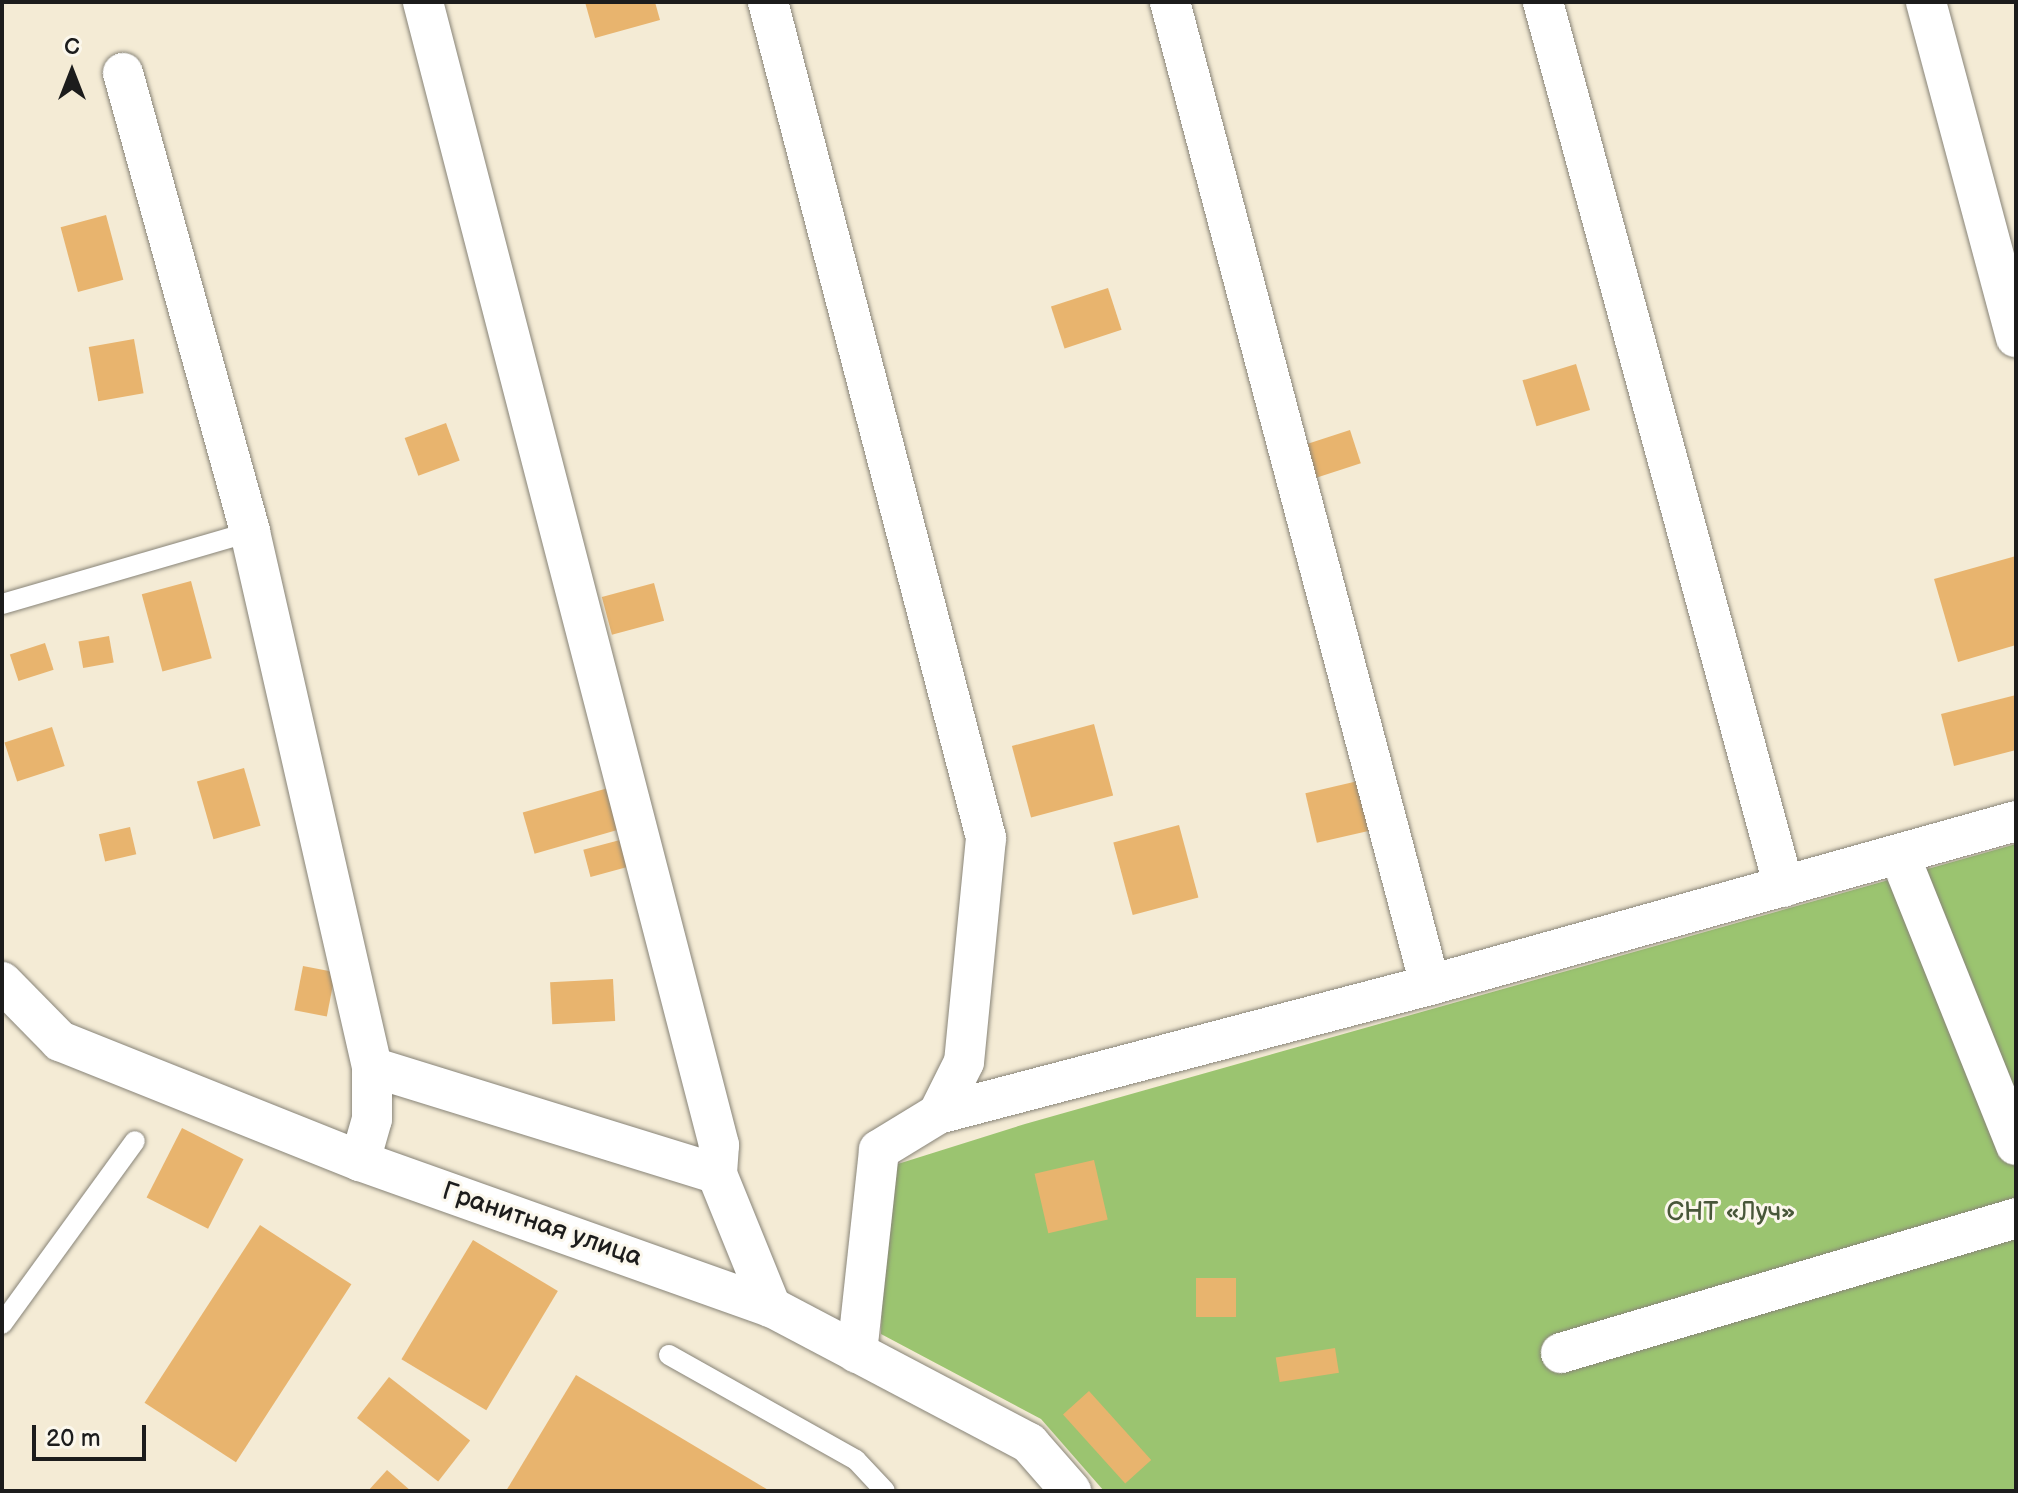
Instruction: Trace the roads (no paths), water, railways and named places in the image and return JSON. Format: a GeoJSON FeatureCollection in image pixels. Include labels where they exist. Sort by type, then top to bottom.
{"type":"FeatureCollection","features":[{"type":"Feature","properties":{"kind":"street"},"geometry":{"type":"LineString","coordinates":[[423,2],[719,1145],[717,1174],[771,1307]]}},
{"type":"Feature","properties":{"kind":"street"},"geometry":{"type":"LineString","coordinates":[[768,2],[986,838],[964,1062],[938,1114]]}},
{"type":"Feature","properties":{"kind":"street"},"geometry":{"type":"LineString","coordinates":[[1170,2],[1430,985]]}},
{"type":"Feature","properties":{"kind":"street"},"geometry":{"type":"LineString","coordinates":[[1543,2],[1784,887]]}},
{"type":"Feature","properties":{"kind":"street"},"geometry":{"type":"LineString","coordinates":[[1926,2],[2016,337]]}},
{"type":"Feature","properties":{"kind":"street"},"geometry":{"type":"LineString","coordinates":[[123,73],[250,532],[372,1067],[372,1119],[360,1161]]}},
{"type":"Feature","properties":{"kind":"street"},"geometry":{"type":"LineString","coordinates":[[857,1353],[879,1150],[938,1114],[1430,985],[2016,821]]}},
{"type":"Feature","properties":{"kind":"street"},"geometry":{"type":"LineString","coordinates":[[1907,874],[2016,1145]]}},
{"type":"Feature","properties":{"kind":"street","name":"Гранитная улица"},"geometry":{"type":"LineString","coordinates":[[2,982],[60,1041],[360,1161],[771,1307],[1029,1443],[1071,1491]]}},
{"type":"Feature","properties":{"kind":"street"},"geometry":{"type":"LineString","coordinates":[[372,1067],[717,1174]]}},
{"type":"Feature","properties":{"kind":"street"},"geometry":{"type":"LineString","coordinates":[[1561,1353],[2016,1218]]}},
{"type":"Feature","properties":{"kind":"lane"},"geometry":{"type":"LineString","coordinates":[[2,604],[250,532]]}},
{"type":"Feature","properties":{"kind":"lane"},"geometry":{"type":"LineString","coordinates":[[2,1324],[135,1141]]}},
{"type":"Feature","properties":{"kind":"lane"},"geometry":{"type":"LineString","coordinates":[[669,1355],[856,1460],[885,1491]]}},
{"type":"Feature","properties":{"kind":"park label","name":"СНТ «Луч»"},"geometry":{"type":"Point","coordinates":[1731,1213]}}]}
